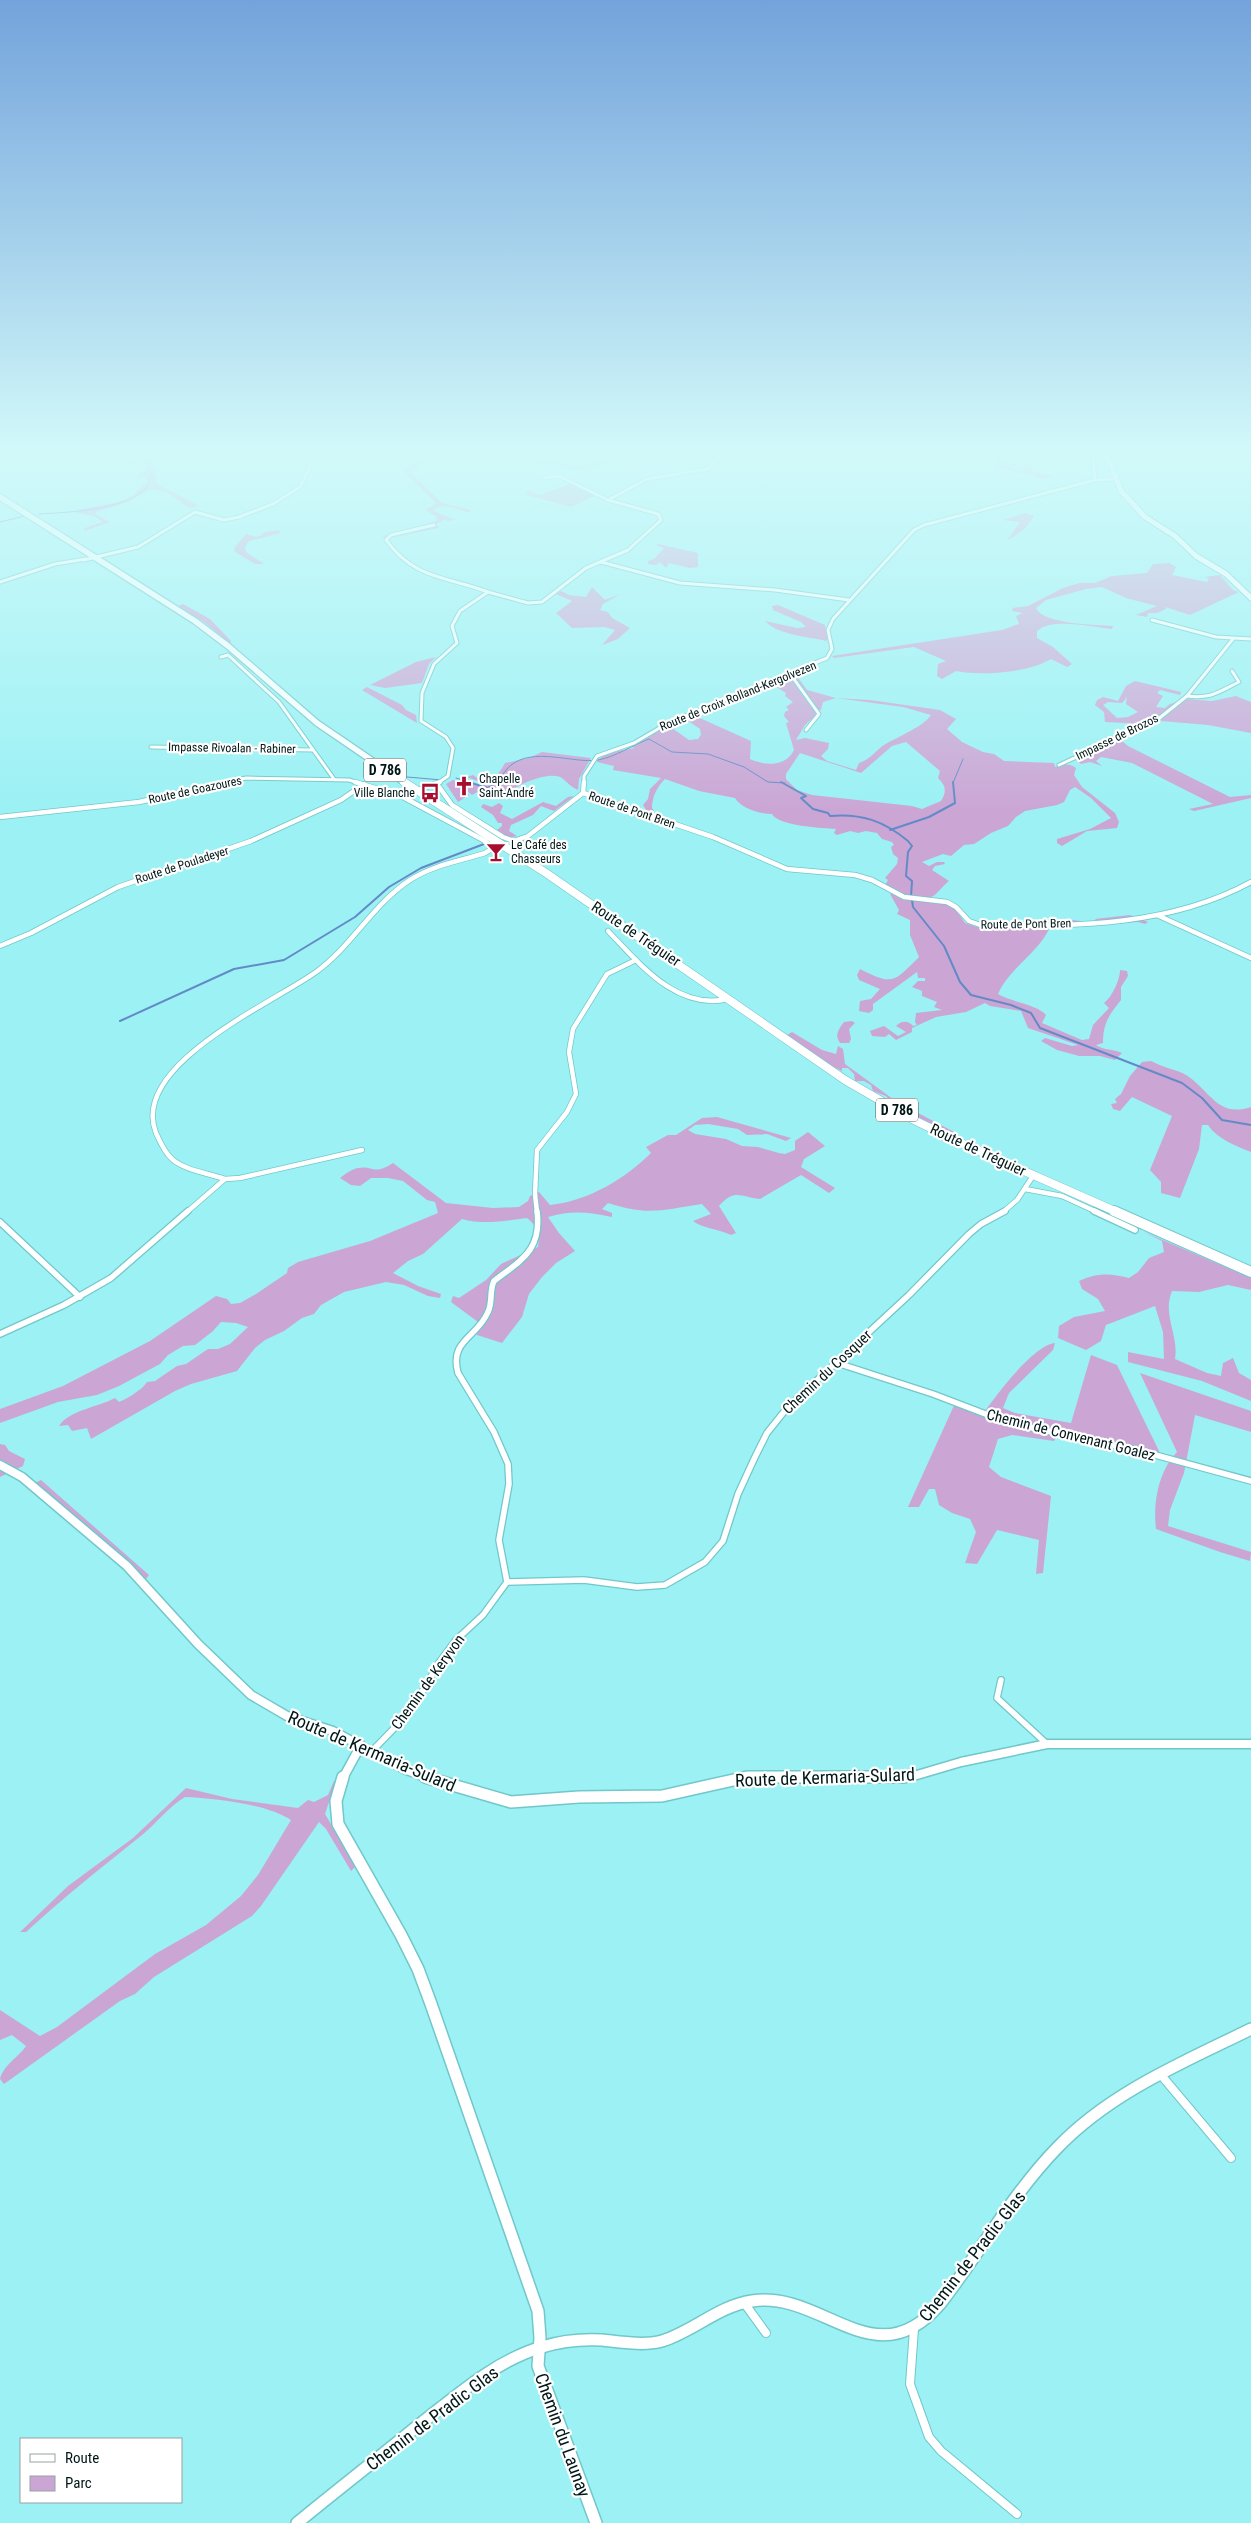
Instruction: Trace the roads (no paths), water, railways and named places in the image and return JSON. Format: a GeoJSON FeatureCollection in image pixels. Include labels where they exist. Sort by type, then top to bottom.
{"type":"FeatureCollection","features":[{"type":"Feature","properties":{"kind":"main road","name":"D 786"},"geometry":{"type":"LineString","coordinates":[[123,575],[216,636],[333,735],[454,814]]}},
{"type":"Feature","properties":{"kind":"main road","name":"Route de Tréguier"},"geometry":{"type":"LineString","coordinates":[[454,814],[574,892],[867,1094],[936,1131],[1033,1176],[1251,1272]]}},
{"type":"Feature","properties":{"kind":"street"},"geometry":{"type":"LineString","coordinates":[[0,582],[22,575]]}},
{"type":"Feature","properties":{"kind":"street"},"geometry":{"type":"LineString","coordinates":[[430,575],[538,604],[577,575]]}},
{"type":"Feature","properties":{"kind":"street"},"geometry":{"type":"LineString","coordinates":[[649,575],[680,583],[775,590],[849,600]]}},
{"type":"Feature","properties":{"kind":"street","name":"Route de Croix Rolland-Kergolvezen"},"geometry":{"type":"LineString","coordinates":[[583,793],[584,776],[597,756],[634,743],[664,725],[815,665],[829,655],[832,649],[829,626],[872,575]]}},
{"type":"Feature","properties":{"kind":"street"},"geometry":{"type":"LineString","coordinates":[[1227,575],[1251,598]]}},
{"type":"Feature","properties":{"kind":"street"},"geometry":{"type":"LineString","coordinates":[[400,796],[437,784],[448,776],[453,748],[446,737],[420,720],[422,693],[434,664],[458,642],[452,629],[454,619],[460,611],[488,592]]}},
{"type":"Feature","properties":{"kind":"street"},"geometry":{"type":"LineString","coordinates":[[1152,620],[1200,634],[1233,639],[1251,639]]}},
{"type":"Feature","properties":{"kind":"street","name":"Impasse de Brozos"},"geometry":{"type":"LineString","coordinates":[[1059,765],[1157,720],[1187,696],[1233,639]]}},
{"type":"Feature","properties":{"kind":"street"},"geometry":{"type":"LineString","coordinates":[[220,657],[228,655],[271,692],[334,780]]}},
{"type":"Feature","properties":{"kind":"street"},"geometry":{"type":"LineString","coordinates":[[1187,696],[1208,699],[1216,697],[1228,687],[1239,682],[1232,671]]}},
{"type":"Feature","properties":{"kind":"street"},"geometry":{"type":"LineString","coordinates":[[791,675],[819,714],[806,730]]}},
{"type":"Feature","properties":{"kind":"street","name":"Impasse Rivoalan - Rabiner"},"geometry":{"type":"LineString","coordinates":[[151,747],[313,750]]}},
{"type":"Feature","properties":{"kind":"street","name":"Route de Goazoures"},"geometry":{"type":"LineString","coordinates":[[0,817],[139,802],[246,778],[334,780],[364,784],[400,796],[485,841],[492,848],[484,853],[428,871],[409,880],[385,902],[350,944],[336,957],[260,1008],[205,1039],[176,1066],[154,1103],[151,1112],[154,1128],[173,1160],[225,1179]]}},
{"type":"Feature","properties":{"kind":"street","name":"Route de Pouladeyer"},"geometry":{"type":"LineString","coordinates":[[0,946],[30,933],[118,887],[251,841],[341,800],[364,784]]}},
{"type":"Feature","properties":{"kind":"street"},"geometry":{"type":"LineString","coordinates":[[437,784],[450,803],[454,814]]}},
{"type":"Feature","properties":{"kind":"street"},"geometry":{"type":"LineString","coordinates":[[450,803],[503,837],[514,841],[528,836],[583,793]]}},
{"type":"Feature","properties":{"kind":"street","name":"Route de Pont Bren"},"geometry":{"type":"LineString","coordinates":[[583,793],[721,840],[787,869],[855,875],[872,880],[904,897],[947,902],[976,925],[1008,926],[1100,922],[1157,914],[1223,899],[1251,882]]}},
{"type":"Feature","properties":{"kind":"street"},"geometry":{"type":"LineString","coordinates":[[1157,914],[1251,958]]}},
{"type":"Feature","properties":{"kind":"street"},"geometry":{"type":"LineString","coordinates":[[608,931],[655,979],[692,998],[715,1003],[728,999]]}},
{"type":"Feature","properties":{"kind":"street"},"geometry":{"type":"LineString","coordinates":[[507,1582],[500,1554],[499,1539],[509,1489],[508,1465],[503,1450],[458,1373],[455,1365],[455,1353],[488,1313],[491,1286],[494,1280],[529,1254],[533,1247],[538,1218],[535,1194],[537,1150],[568,1112],[576,1094],[570,1052],[573,1029],[607,974],[636,960]]}},
{"type":"Feature","properties":{"kind":"street"},"geometry":{"type":"LineString","coordinates":[[0,1334],[80,1297],[122,1270],[225,1179],[240,1178],[362,1150]]}},
{"type":"Feature","properties":{"kind":"street","name":"Chemin du Cosquer"},"geometry":{"type":"LineString","coordinates":[[507,1582],[584,1580],[637,1587],[665,1585],[705,1562],[716,1550],[727,1533],[738,1494],[767,1433],[787,1408],[909,1295],[952,1250],[981,1224],[1005,1211],[1033,1176]]}},
{"type":"Feature","properties":{"kind":"street"},"geometry":{"type":"LineString","coordinates":[[1025,1188],[1062,1196],[1135,1230]]}},
{"type":"Feature","properties":{"kind":"street"},"geometry":{"type":"LineString","coordinates":[[0,1222],[80,1297]]}},
{"type":"Feature","properties":{"kind":"street","name":"Chemin de Convenant Goalez"},"geometry":{"type":"LineString","coordinates":[[836,1363],[932,1394],[1009,1423],[1137,1450],[1251,1480]]}},
{"type":"Feature","properties":{"kind":"street","name":"Route de Kermaria-Sulard"},"geometry":{"type":"LineString","coordinates":[[0,1465],[22,1477],[127,1566],[198,1644],[251,1695],[287,1716],[333,1731],[362,1745],[404,1769],[439,1782],[511,1802],[579,1797],[662,1796],[747,1777],[896,1778],[917,1775],[961,1762],[1047,1744],[1251,1744]]}},
{"type":"Feature","properties":{"kind":"street","name":"Chemin de Keryvon"},"geometry":{"type":"LineString","coordinates":[[372,1751],[411,1711],[439,1663],[456,1640],[483,1615],[507,1582]]}},
{"type":"Feature","properties":{"kind":"street"},"geometry":{"type":"LineString","coordinates":[[1001,1680],[997,1698],[1001,1704],[1047,1744]]}},
{"type":"Feature","properties":{"kind":"street","name":"Chemin du Launay"},"geometry":{"type":"LineString","coordinates":[[362,1745],[339,1783],[334,1807],[338,1824],[418,1969],[538,2311],[538,2366],[596,2523]]}},
{"type":"Feature","properties":{"kind":"street","name":"Chemin de Pradic Glas"},"geometry":{"type":"LineString","coordinates":[[297,2523],[466,2388],[496,2368],[539,2346],[576,2340],[651,2343],[662,2340],[721,2310],[743,2302],[767,2299],[785,2302],[869,2335],[885,2336],[914,2329],[952,2287],[1061,2144],[1091,2118],[1160,2075],[1251,2029]]}},
{"type":"Feature","properties":{"kind":"street"},"geometry":{"type":"LineString","coordinates":[[1160,2075],[1231,2158]]}},
{"type":"Feature","properties":{"kind":"street"},"geometry":{"type":"LineString","coordinates":[[743,2302],[766,2333]]}},
{"type":"Feature","properties":{"kind":"street"},"geometry":{"type":"LineString","coordinates":[[914,2329],[910,2384],[923,2425],[929,2437],[941,2452],[1017,2514]]}},
{"type":"Feature","properties":{"kind":"waterway"},"geometry":{"type":"LineString","coordinates":[[495,783],[510,766],[519,760],[542,756],[588,761],[598,760],[649,739],[672,752],[708,754],[744,767],[768,782],[783,783]]}},
{"type":"Feature","properties":{"kind":"waterway"},"geometry":{"type":"LineString","coordinates":[[953,783],[963,759]]}},
{"type":"Feature","properties":{"kind":"waterway"},"geometry":{"type":"LineString","coordinates":[[407,777],[442,780]]}},
{"type":"Feature","properties":{"kind":"waterway"},"geometry":{"type":"LineString","coordinates":[[456,778],[472,783]]}},
{"type":"Feature","properties":{"kind":"waterway"},"geometry":{"type":"LineString","coordinates":[[468,782],[488,788],[497,782]]}},
{"type":"Feature","properties":{"kind":"waterway"},"geometry":{"type":"LineString","coordinates":[[783,783],[806,796],[801,798],[813,809],[828,813],[830,816],[862,817],[892,829]]}},
{"type":"Feature","properties":{"kind":"waterway"},"geometry":{"type":"LineString","coordinates":[[892,829],[929,817],[955,803],[953,783]]}},
{"type":"Feature","properties":{"kind":"waterway"},"geometry":{"type":"LineString","coordinates":[[892,829],[912,846],[908,852],[906,876],[912,881],[911,897]]}},
{"type":"Feature","properties":{"kind":"waterway"},"geometry":{"type":"LineString","coordinates":[[120,1021],[234,969],[284,960],[355,917],[389,887],[421,868],[484,844]]}},
{"type":"Feature","properties":{"kind":"waterway"},"geometry":{"type":"LineString","coordinates":[[912,900],[913,907],[944,946],[960,982],[971,995],[1011,1005],[1031,1013],[1040,1028],[1182,1083],[1202,1098],[1222,1120],[1251,1125]]}},
{"type":"Feature","properties":{"kind":"place","name":"Chapelle Saint-André"},"geometry":{"type":"Point","coordinates":[464,786]}},
{"type":"Feature","properties":{"kind":"place","name":"Ville Blanche"},"geometry":{"type":"Point","coordinates":[430,793]}},
{"type":"Feature","properties":{"kind":"place","name":"Le Café des Chasseurs"},"geometry":{"type":"Point","coordinates":[496,852]}}]}
